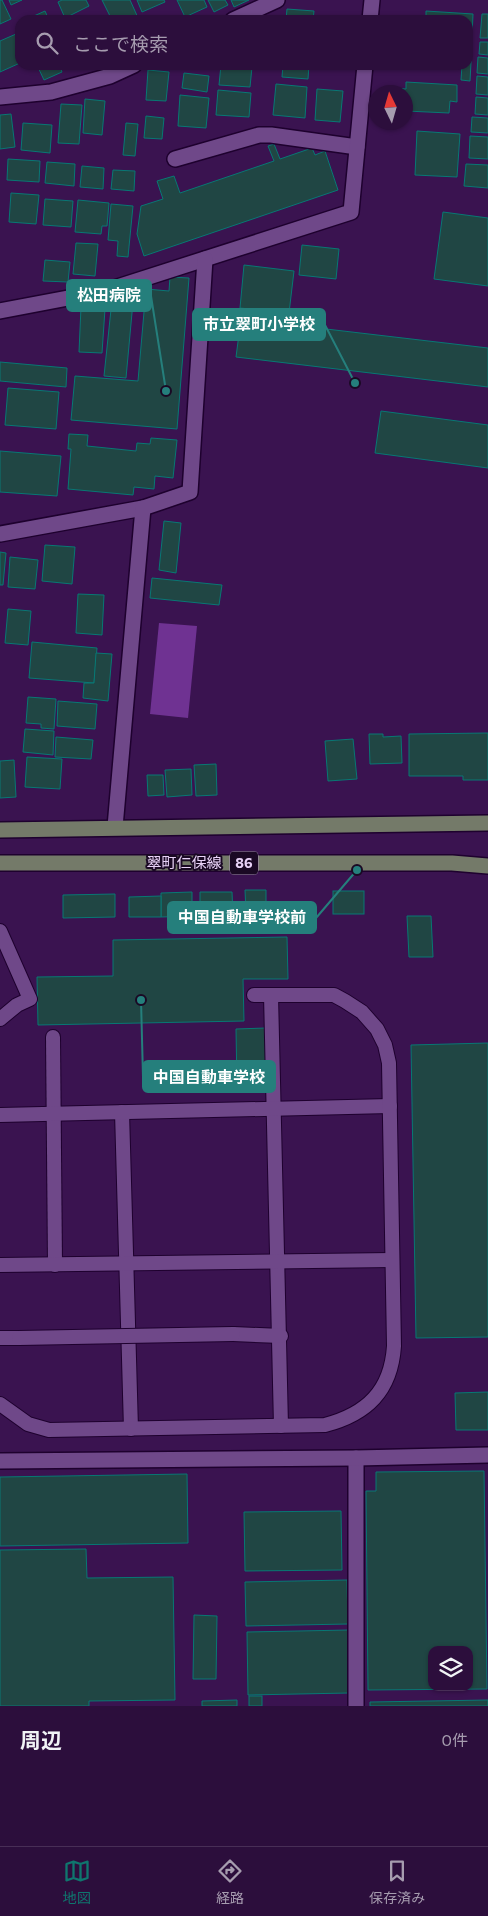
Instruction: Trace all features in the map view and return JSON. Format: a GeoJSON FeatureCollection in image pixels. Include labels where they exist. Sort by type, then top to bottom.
{"type":"FeatureCollection","features":[{"type":"Feature","properties":{"kind":"main road"},"geometry":{"type":"LineString","coordinates":[[0,830],[488,824]]}},
{"type":"Feature","properties":{"kind":"main road","name":"翠町仁保線"},"geometry":{"type":"LineString","coordinates":[[0,863],[452,862],[488,866]]}},
{"type":"Feature","properties":{"kind":"street"},"geometry":{"type":"LineString","coordinates":[[244,15],[277,0]]}},
{"type":"Feature","properties":{"kind":"street"},"geometry":{"type":"LineString","coordinates":[[370,15],[372,0]]}},
{"type":"Feature","properties":{"kind":"street"},"geometry":{"type":"LineString","coordinates":[[0,97],[51,92],[110,76],[123,70]]}},
{"type":"Feature","properties":{"kind":"street"},"geometry":{"type":"LineString","coordinates":[[0,311],[105,291],[351,212],[365,70]]}},
{"type":"Feature","properties":{"kind":"street"},"geometry":{"type":"LineString","coordinates":[[175,159],[259,136],[271,135],[357,147]]}},
{"type":"Feature","properties":{"kind":"street"},"geometry":{"type":"LineString","coordinates":[[0,534],[143,508],[190,492],[206,259]]}},
{"type":"Feature","properties":{"kind":"street"},"geometry":{"type":"LineString","coordinates":[[115,828],[143,508]]}},
{"type":"Feature","properties":{"kind":"street"},"geometry":{"type":"LineString","coordinates":[[0,1460],[356,1458],[488,1455]]}},
{"type":"Feature","properties":{"kind":"street"},"geometry":{"type":"LineString","coordinates":[[356,1458],[356,1706]]}},
{"type":"Feature","properties":{"kind":"lane"},"geometry":{"type":"LineString","coordinates":[[0,931],[30,1000],[17,1005],[0,1019]]}},
{"type":"Feature","properties":{"kind":"lane"},"geometry":{"type":"LineString","coordinates":[[0,1404],[28,1424],[50,1430],[325,1425],[346,1420],[369,1403],[380,1391],[393,1363],[389,1063],[385,1045],[377,1029],[362,1012],[334,996],[254,995]]}},
{"type":"Feature","properties":{"kind":"lane"},"geometry":{"type":"LineString","coordinates":[[271,995],[282,1426]]}},
{"type":"Feature","properties":{"kind":"lane"},"geometry":{"type":"LineString","coordinates":[[53,1037],[55,1265]]}},
{"type":"Feature","properties":{"kind":"lane"},"geometry":{"type":"LineString","coordinates":[[0,1115],[390,1106]]}},
{"type":"Feature","properties":{"kind":"lane"},"geometry":{"type":"LineString","coordinates":[[122,1112],[131,1428]]}},
{"type":"Feature","properties":{"kind":"lane"},"geometry":{"type":"LineString","coordinates":[[0,1265],[392,1260]]}},
{"type":"Feature","properties":{"kind":"lane"},"geometry":{"type":"LineString","coordinates":[[0,1338],[233,1334],[281,1336]]}},
{"type":"Feature","properties":{"kind":"shaded area"},"geometry":{"type":"Polygon","coordinates":[[[159,623],[197,626],[188,718],[150,714],[159,623]]]}},
{"type":"Feature","properties":{"kind":"building"},"geometry":{"type":"Polygon","coordinates":[[[0,0],[2,0],[11,19],[0,24],[0,0]]]}},
{"type":"Feature","properties":{"kind":"building"},"geometry":{"type":"Polygon","coordinates":[[[9,0],[22,0],[11,5],[9,0]]]}},
{"type":"Feature","properties":{"kind":"building"},"geometry":{"type":"Polygon","coordinates":[[[62,0],[86,0],[89,6],[71,15],[64,15],[58,2],[62,0]]]}},
{"type":"Feature","properties":{"kind":"building"},"geometry":{"type":"Polygon","coordinates":[[[102,0],[130,0],[137,15],[110,15],[102,0]]]}},
{"type":"Feature","properties":{"kind":"building"},"geometry":{"type":"Polygon","coordinates":[[[137,0],[164,0],[165,2],[142,12],[137,0]]]}},
{"type":"Feature","properties":{"kind":"building"},"geometry":{"type":"Polygon","coordinates":[[[177,0],[204,0],[207,7],[189,15],[184,15],[177,0]]]}},
{"type":"Feature","properties":{"kind":"building"},"geometry":{"type":"Polygon","coordinates":[[[208,0],[225,0],[228,5],[214,12],[208,0]]]}},
{"type":"Feature","properties":{"kind":"building"},"geometry":{"type":"Polygon","coordinates":[[[231,0],[249,0],[234,7],[231,0]]]}},
{"type":"Feature","properties":{"kind":"building"},"geometry":{"type":"Polygon","coordinates":[[[287,9],[314,11],[314,15],[286,15],[287,9]]]}},
{"type":"Feature","properties":{"kind":"building"},"geometry":{"type":"Polygon","coordinates":[[[45,11],[47,15],[36,15],[45,11]]]}},
{"type":"Feature","properties":{"kind":"building"},"geometry":{"type":"Polygon","coordinates":[[[426,11],[473,14],[473,15],[426,15],[426,11]]]}},
{"type":"Feature","properties":{"kind":"building"},"geometry":{"type":"Polygon","coordinates":[[[482,14],[488,14],[488,38],[480,38],[482,14]]]}},
{"type":"Feature","properties":{"kind":"building"},"geometry":{"type":"Polygon","coordinates":[[[15,34],[15,65],[0,72],[0,41],[15,34]]]}},
{"type":"Feature","properties":{"kind":"building"},"geometry":{"type":"Polygon","coordinates":[[[480,42],[488,42],[488,55],[479,54],[480,42]]]}},
{"type":"Feature","properties":{"kind":"building"},"geometry":{"type":"Polygon","coordinates":[[[478,57],[488,58],[488,74],[477,73],[478,57]]]}},
{"type":"Feature","properties":{"kind":"building"},"geometry":{"type":"Polygon","coordinates":[[[39,70],[61,70],[62,72],[44,80],[39,70]]]}},
{"type":"Feature","properties":{"kind":"building"},"geometry":{"type":"Polygon","coordinates":[[[148,70],[169,72],[166,101],[146,100],[148,70]]]}},
{"type":"Feature","properties":{"kind":"building"},"geometry":{"type":"Polygon","coordinates":[[[220,70],[252,70],[250,87],[219,85],[220,70]]]}},
{"type":"Feature","properties":{"kind":"building"},"geometry":{"type":"Polygon","coordinates":[[[283,70],[309,70],[308,79],[282,77],[283,70]]]}},
{"type":"Feature","properties":{"kind":"building"},"geometry":{"type":"Polygon","coordinates":[[[462,70],[471,70],[470,81],[461,80],[462,70]]]}},
{"type":"Feature","properties":{"kind":"building"},"geometry":{"type":"Polygon","coordinates":[[[184,73],[209,76],[207,92],[182,88],[184,73]]]}},
{"type":"Feature","properties":{"kind":"building"},"geometry":{"type":"Polygon","coordinates":[[[477,76],[488,77],[488,95],[476,94],[477,76]]]}},
{"type":"Feature","properties":{"kind":"building"},"geometry":{"type":"Polygon","coordinates":[[[406,82],[457,85],[457,102],[450,101],[449,113],[413,111],[413,85],[406,85],[406,82]]]}},
{"type":"Feature","properties":{"kind":"building"},"geometry":{"type":"Polygon","coordinates":[[[276,84],[307,87],[305,118],[273,115],[276,84]]]}},
{"type":"Feature","properties":{"kind":"building"},"geometry":{"type":"Polygon","coordinates":[[[317,89],[343,91],[340,122],[315,120],[317,89]]]}},
{"type":"Feature","properties":{"kind":"building"},"geometry":{"type":"Polygon","coordinates":[[[218,90],[251,93],[249,117],[216,115],[218,90]]]}},
{"type":"Feature","properties":{"kind":"building"},"geometry":{"type":"Polygon","coordinates":[[[180,95],[209,98],[206,128],[178,126],[180,95]]]}},
{"type":"Feature","properties":{"kind":"building"},"geometry":{"type":"Polygon","coordinates":[[[476,97],[488,98],[488,115],[475,114],[476,97]]]}},
{"type":"Feature","properties":{"kind":"building"},"geometry":{"type":"Polygon","coordinates":[[[85,99],[105,101],[102,135],[83,133],[85,99]]]}},
{"type":"Feature","properties":{"kind":"building"},"geometry":{"type":"Polygon","coordinates":[[[61,104],[82,105],[79,144],[58,143],[61,104]]]}},
{"type":"Feature","properties":{"kind":"building"},"geometry":{"type":"Polygon","coordinates":[[[11,114],[15,147],[0,149],[0,115],[11,114]]]}},
{"type":"Feature","properties":{"kind":"building"},"geometry":{"type":"Polygon","coordinates":[[[146,116],[164,118],[162,139],[144,138],[146,116]]]}},
{"type":"Feature","properties":{"kind":"building"},"geometry":{"type":"Polygon","coordinates":[[[472,117],[488,118],[488,133],[471,132],[472,117]]]}},
{"type":"Feature","properties":{"kind":"building"},"geometry":{"type":"Polygon","coordinates":[[[23,123],[52,125],[50,153],[21,150],[23,123]]]}},
{"type":"Feature","properties":{"kind":"building"},"geometry":{"type":"Polygon","coordinates":[[[126,123],[138,124],[135,156],[123,155],[126,123]]]}},
{"type":"Feature","properties":{"kind":"building"},"geometry":{"type":"Polygon","coordinates":[[[417,131],[460,134],[457,177],[415,175],[417,131]]]}},
{"type":"Feature","properties":{"kind":"building"},"geometry":{"type":"Polygon","coordinates":[[[470,136],[488,137],[488,159],[469,158],[470,136]]]}},
{"type":"Feature","properties":{"kind":"building"},"geometry":{"type":"Polygon","coordinates":[[[274,144],[280,159],[312,148],[315,155],[325,151],[338,190],[144,256],[137,234],[141,206],[163,199],[157,181],[174,176],[180,193],[274,161],[268,146],[274,144]]]}},
{"type":"Feature","properties":{"kind":"building"},"geometry":{"type":"Polygon","coordinates":[[[8,159],[40,161],[39,182],[7,180],[8,159]]]}},
{"type":"Feature","properties":{"kind":"building"},"geometry":{"type":"Polygon","coordinates":[[[47,162],[75,164],[74,186],[45,183],[47,162]]]}},
{"type":"Feature","properties":{"kind":"building"},"geometry":{"type":"Polygon","coordinates":[[[466,164],[488,165],[488,188],[464,186],[466,164]]]}},
{"type":"Feature","properties":{"kind":"building"},"geometry":{"type":"Polygon","coordinates":[[[82,166],[104,168],[103,189],[80,187],[82,166]]]}},
{"type":"Feature","properties":{"kind":"building"},"geometry":{"type":"Polygon","coordinates":[[[113,170],[135,171],[134,191],[111,189],[113,170]]]}},
{"type":"Feature","properties":{"kind":"building"},"geometry":{"type":"Polygon","coordinates":[[[11,193],[39,195],[36,224],[9,222],[11,193]]]}},
{"type":"Feature","properties":{"kind":"building"},"geometry":{"type":"Polygon","coordinates":[[[45,199],[73,201],[71,227],[43,225],[45,199]]]}},
{"type":"Feature","properties":{"kind":"building"},"geometry":{"type":"Polygon","coordinates":[[[78,200],[109,203],[107,226],[102,226],[101,234],[75,232],[78,200]]]}},
{"type":"Feature","properties":{"kind":"building"},"geometry":{"type":"Polygon","coordinates":[[[111,204],[133,206],[128,257],[117,256],[118,241],[108,240],[111,204]]]}},
{"type":"Feature","properties":{"kind":"building"},"geometry":{"type":"Polygon","coordinates":[[[443,212],[488,218],[488,286],[434,279],[443,212]]]}},
{"type":"Feature","properties":{"kind":"building"},"geometry":{"type":"Polygon","coordinates":[[[76,243],[98,244],[95,276],[73,274],[76,243]]]}},
{"type":"Feature","properties":{"kind":"building"},"geometry":{"type":"Polygon","coordinates":[[[302,245],[339,249],[336,279],[299,275],[302,245]]]}},
{"type":"Feature","properties":{"kind":"building"},"geometry":{"type":"Polygon","coordinates":[[[45,260],[70,262],[68,282],[43,281],[45,260]]]}},
{"type":"Feature","properties":{"kind":"building"},"geometry":{"type":"Polygon","coordinates":[[[244,265],[294,271],[289,313],[240,308],[244,265]]]}},
{"type":"Feature","properties":{"kind":"building"},"geometry":{"type":"Polygon","coordinates":[[[170,277],[189,278],[177,429],[71,420],[75,376],[138,381],[146,289],[169,291],[170,277]]]}},
{"type":"Feature","properties":{"kind":"building"},"geometry":{"type":"Polygon","coordinates":[[[112,300],[133,302],[126,378],[104,376],[112,300]]]}},
{"type":"Feature","properties":{"kind":"building"},"geometry":{"type":"Polygon","coordinates":[[[81,307],[105,309],[102,353],[79,352],[81,307]]]}},
{"type":"Feature","properties":{"kind":"building"},"geometry":{"type":"Polygon","coordinates":[[[241,319],[488,348],[488,387],[236,357],[241,319]]]}},
{"type":"Feature","properties":{"kind":"building"},"geometry":{"type":"Polygon","coordinates":[[[0,362],[67,368],[66,387],[0,381],[0,362]]]}},
{"type":"Feature","properties":{"kind":"building"},"geometry":{"type":"Polygon","coordinates":[[[8,388],[59,392],[56,429],[5,425],[8,388]]]}},
{"type":"Feature","properties":{"kind":"building"},"geometry":{"type":"Polygon","coordinates":[[[381,411],[488,425],[488,468],[375,453],[381,411]]]}},
{"type":"Feature","properties":{"kind":"building"},"geometry":{"type":"Polygon","coordinates":[[[69,434],[88,435],[87,446],[136,451],[137,443],[150,444],[151,438],[177,440],[173,478],[155,476],[154,489],[134,487],[133,495],[68,489],[71,449],[68,449],[69,434]]]}},
{"type":"Feature","properties":{"kind":"building"},"geometry":{"type":"Polygon","coordinates":[[[0,451],[61,456],[57,496],[0,492],[0,451]]]}},
{"type":"Feature","properties":{"kind":"building"},"geometry":{"type":"Polygon","coordinates":[[[164,521],[181,523],[176,573],[159,570],[164,521]]]}},
{"type":"Feature","properties":{"kind":"building"},"geometry":{"type":"Polygon","coordinates":[[[45,545],[75,547],[72,584],[42,581],[45,545]]]}},
{"type":"Feature","properties":{"kind":"building"},"geometry":{"type":"Polygon","coordinates":[[[0,552],[6,553],[3,585],[0,585],[0,552]]]}},
{"type":"Feature","properties":{"kind":"building"},"geometry":{"type":"Polygon","coordinates":[[[10,557],[38,560],[35,589],[8,587],[10,557]]]}},
{"type":"Feature","properties":{"kind":"building"},"geometry":{"type":"Polygon","coordinates":[[[152,578],[222,585],[219,605],[150,598],[152,578]]]}},
{"type":"Feature","properties":{"kind":"building"},"geometry":{"type":"Polygon","coordinates":[[[78,594],[104,595],[102,635],[76,633],[78,594]]]}},
{"type":"Feature","properties":{"kind":"building"},"geometry":{"type":"Polygon","coordinates":[[[8,609],[31,611],[28,645],[5,643],[8,609]]]}},
{"type":"Feature","properties":{"kind":"building"},"geometry":{"type":"Polygon","coordinates":[[[32,642],[97,648],[94,683],[29,678],[32,642]]]}},
{"type":"Feature","properties":{"kind":"building"},"geometry":{"type":"Polygon","coordinates":[[[96,653],[112,654],[108,701],[83,698],[84,683],[94,683],[96,653]]]}},
{"type":"Feature","properties":{"kind":"building"},"geometry":{"type":"Polygon","coordinates":[[[28,697],[56,699],[54,729],[41,728],[41,724],[26,723],[28,697]]]}},
{"type":"Feature","properties":{"kind":"building"},"geometry":{"type":"Polygon","coordinates":[[[58,701],[97,704],[95,729],[57,726],[58,701]]]}},
{"type":"Feature","properties":{"kind":"building"},"geometry":{"type":"Polygon","coordinates":[[[25,729],[54,731],[53,755],[23,752],[25,729]]]}},
{"type":"Feature","properties":{"kind":"building"},"geometry":{"type":"Polygon","coordinates":[[[488,733],[488,780],[463,780],[463,776],[409,776],[409,734],[488,733]]]}},
{"type":"Feature","properties":{"kind":"building"},"geometry":{"type":"Polygon","coordinates":[[[369,734],[383,734],[383,737],[401,736],[402,763],[370,764],[369,734]]]}},
{"type":"Feature","properties":{"kind":"building"},"geometry":{"type":"Polygon","coordinates":[[[56,737],[93,740],[91,759],[55,757],[56,737]]]}},
{"type":"Feature","properties":{"kind":"building"},"geometry":{"type":"Polygon","coordinates":[[[353,739],[357,779],[328,781],[325,741],[353,739]]]}},
{"type":"Feature","properties":{"kind":"building"},"geometry":{"type":"Polygon","coordinates":[[[27,757],[62,759],[60,789],[25,787],[27,757]]]}},
{"type":"Feature","properties":{"kind":"building"},"geometry":{"type":"Polygon","coordinates":[[[14,760],[16,797],[0,798],[0,761],[14,760]]]}},
{"type":"Feature","properties":{"kind":"building"},"geometry":{"type":"Polygon","coordinates":[[[216,764],[217,795],[196,796],[194,765],[216,764]]]}},
{"type":"Feature","properties":{"kind":"building"},"geometry":{"type":"Polygon","coordinates":[[[191,769],[192,795],[167,797],[165,770],[191,769]]]}},
{"type":"Feature","properties":{"kind":"building"},"geometry":{"type":"Polygon","coordinates":[[[147,775],[163,775],[164,795],[148,796],[147,775]]]}},
{"type":"Feature","properties":{"kind":"building"},"geometry":{"type":"Polygon","coordinates":[[[245,890],[266,890],[266,913],[246,913],[245,890]]]}},
{"type":"Feature","properties":{"kind":"building"},"geometry":{"type":"Polygon","coordinates":[[[333,891],[364,891],[364,914],[333,914],[333,891]]]}},
{"type":"Feature","properties":{"kind":"building"},"geometry":{"type":"Polygon","coordinates":[[[192,892],[192,916],[161,917],[161,893],[192,892]]]}},
{"type":"Feature","properties":{"kind":"building"},"geometry":{"type":"Polygon","coordinates":[[[200,892],[232,892],[233,916],[200,916],[200,892]]]}},
{"type":"Feature","properties":{"kind":"building"},"geometry":{"type":"Polygon","coordinates":[[[115,894],[115,917],[63,918],[63,895],[115,894]]]}},
{"type":"Feature","properties":{"kind":"building"},"geometry":{"type":"Polygon","coordinates":[[[161,896],[161,917],[129,917],[129,897],[161,896]]]}},
{"type":"Feature","properties":{"kind":"building"},"geometry":{"type":"Polygon","coordinates":[[[407,916],[431,916],[433,957],[409,957],[407,916]]]}},
{"type":"Feature","properties":{"kind":"building"},"geometry":{"type":"Polygon","coordinates":[[[287,937],[288,979],[243,979],[244,1021],[38,1025],[37,977],[113,976],[113,940],[287,937]]]}},
{"type":"Feature","properties":{"kind":"building"},"geometry":{"type":"Polygon","coordinates":[[[266,1028],[267,1086],[237,1087],[236,1029],[266,1028]]]}},
{"type":"Feature","properties":{"kind":"building"},"geometry":{"type":"Polygon","coordinates":[[[488,1043],[488,1337],[416,1338],[411,1045],[488,1043]]]}},
{"type":"Feature","properties":{"kind":"building"},"geometry":{"type":"Polygon","coordinates":[[[488,1392],[488,1430],[456,1430],[455,1393],[488,1392]]]}},
{"type":"Feature","properties":{"kind":"building"},"geometry":{"type":"Polygon","coordinates":[[[484,1471],[487,1689],[473,1689],[473,1646],[428,1646],[428,1689],[368,1690],[366,1491],[376,1491],[376,1472],[484,1471]]]}},
{"type":"Feature","properties":{"kind":"building"},"geometry":{"type":"Polygon","coordinates":[[[187,1474],[188,1543],[0,1546],[0,1477],[187,1474]]]}},
{"type":"Feature","properties":{"kind":"building"},"geometry":{"type":"Polygon","coordinates":[[[341,1511],[342,1570],[245,1571],[244,1512],[341,1511]]]}},
{"type":"Feature","properties":{"kind":"building"},"geometry":{"type":"Polygon","coordinates":[[[86,1549],[87,1578],[173,1577],[175,1700],[89,1701],[89,1706],[0,1706],[0,1550],[86,1549]]]}},
{"type":"Feature","properties":{"kind":"building"},"geometry":{"type":"Polygon","coordinates":[[[347,1580],[348,1624],[246,1626],[245,1582],[347,1580]]]}},
{"type":"Feature","properties":{"kind":"building"},"geometry":{"type":"Polygon","coordinates":[[[194,1615],[217,1616],[216,1679],[193,1679],[194,1615]]]}},
{"type":"Feature","properties":{"kind":"building"},"geometry":{"type":"Polygon","coordinates":[[[349,1630],[349,1693],[248,1695],[247,1632],[349,1630]]]}},
{"type":"Feature","properties":{"kind":"building"},"geometry":{"type":"Polygon","coordinates":[[[249,1696],[262,1696],[262,1706],[249,1706],[249,1696]]]}},
{"type":"Feature","properties":{"kind":"building"},"geometry":{"type":"Polygon","coordinates":[[[237,1700],[237,1706],[202,1706],[202,1701],[237,1700]]]}},
{"type":"Feature","properties":{"kind":"building"},"geometry":{"type":"Polygon","coordinates":[[[488,1700],[488,1706],[370,1706],[370,1702],[488,1700]]]}},
{"type":"Feature","properties":{"kind":"place","name":"市立翠町小学校"},"geometry":{"type":"Point","coordinates":[355,383]}},
{"type":"Feature","properties":{"kind":"place","name":"松田病院"},"geometry":{"type":"Point","coordinates":[166,391]}},
{"type":"Feature","properties":{"kind":"place","name":"中国自動車学校前"},"geometry":{"type":"Point","coordinates":[357,870]}},
{"type":"Feature","properties":{"kind":"place","name":"中国自動車学校"},"geometry":{"type":"Point","coordinates":[141,1000]}}]}
